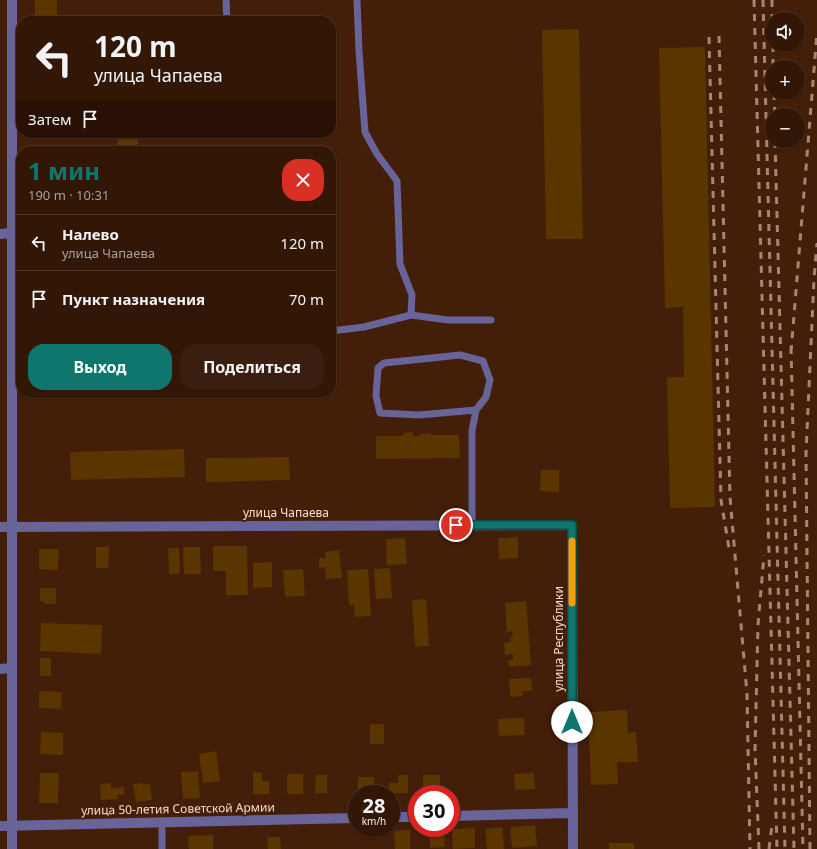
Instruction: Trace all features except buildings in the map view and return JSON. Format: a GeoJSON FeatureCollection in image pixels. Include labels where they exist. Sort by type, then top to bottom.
{"type":"FeatureCollection","features":[{"type":"Feature","properties":{"kind":"street"},"geometry":{"type":"LineString","coordinates":[[12,0],[12,849]]}},
{"type":"Feature","properties":{"kind":"street"},"geometry":{"type":"LineString","coordinates":[[0,234],[12,233]]}},
{"type":"Feature","properties":{"kind":"street","name":"улица Чапаева"},"geometry":{"type":"LineString","coordinates":[[0,527],[572,525]]}},
{"type":"Feature","properties":{"kind":"street","name":"улица Республики"},"geometry":{"type":"LineString","coordinates":[[572,525],[573,849]]}},
{"type":"Feature","properties":{"kind":"street"},"geometry":{"type":"LineString","coordinates":[[0,669],[12,668]]}},
{"type":"Feature","properties":{"kind":"street"},"geometry":{"type":"LineString","coordinates":[[460,816],[573,813]]}},
{"type":"Feature","properties":{"kind":"street","name":"улица 50-летия Советской Армии"},"geometry":{"type":"LineString","coordinates":[[0,826],[348,818]]}},
{"type":"Feature","properties":{"kind":"lane"},"geometry":{"type":"LineString","coordinates":[[226,0],[227,16]]}},
{"type":"Feature","properties":{"kind":"lane"},"geometry":{"type":"LineString","coordinates":[[357,0],[365,132],[397,181],[400,264],[412,296],[411,315]]}},
{"type":"Feature","properties":{"kind":"lane"},"geometry":{"type":"LineString","coordinates":[[336,330],[364,327],[411,315],[448,320],[491,320]]}},
{"type":"Feature","properties":{"kind":"lane"},"geometry":{"type":"LineString","coordinates":[[472,525],[472,431],[476,410],[486,397],[490,380],[483,361],[460,355],[384,363],[378,368],[376,396],[380,413],[419,415],[476,410]]}},
{"type":"Feature","properties":{"kind":"lane"},"geometry":{"type":"LineString","coordinates":[[162,823],[162,849]]}},
{"type":"Feature","properties":{"kind":"railway"},"geometry":{"type":"LineString","coordinates":[[754,0],[777,849]]}},
{"type":"Feature","properties":{"kind":"railway"},"geometry":{"type":"LineString","coordinates":[[763,0],[785,849]]}},
{"type":"Feature","properties":{"kind":"railway"},"geometry":{"type":"LineString","coordinates":[[772,0],[772,12]]}},
{"type":"Feature","properties":{"kind":"railway"},"geometry":{"type":"LineString","coordinates":[[791,352],[817,33]]}},
{"type":"Feature","properties":{"kind":"railway"},"geometry":{"type":"LineString","coordinates":[[719,36],[730,497],[747,694],[750,849]]}},
{"type":"Feature","properties":{"kind":"railway"},"geometry":{"type":"LineString","coordinates":[[709,37],[721,500],[730,554]]}},
{"type":"Feature","properties":{"kind":"railway"},"geometry":{"type":"LineString","coordinates":[[773,52],[773,60]]}},
{"type":"Feature","properties":{"kind":"railway"},"geometry":{"type":"LineString","coordinates":[[774,100],[775,108]]}},
{"type":"Feature","properties":{"kind":"railway"},"geometry":{"type":"LineString","coordinates":[[775,148],[794,849]]}},
{"type":"Feature","properties":{"kind":"railway"},"geometry":{"type":"LineString","coordinates":[[810,849],[806,453],[817,243]]}},
{"type":"Feature","properties":{"kind":"railway"},"geometry":{"type":"LineString","coordinates":[[791,347],[803,849]]}},
{"type":"Feature","properties":{"kind":"railway"},"geometry":{"type":"LineString","coordinates":[[759,849],[755,749],[758,625],[764,555]]}},
{"type":"Feature","properties":{"kind":"railway"},"geometry":{"type":"LineString","coordinates":[[769,849],[772,825]]}},
{"type":"Feature","properties":{"kind":"slow traffic"},"geometry":{"type":"LineString","coordinates":[[572,541],[572,603]]}},
{"type":"Feature","properties":{"kind":"route"},"geometry":{"type":"LineString","coordinates":[[456,525],[572,525],[572,722]]}}]}
